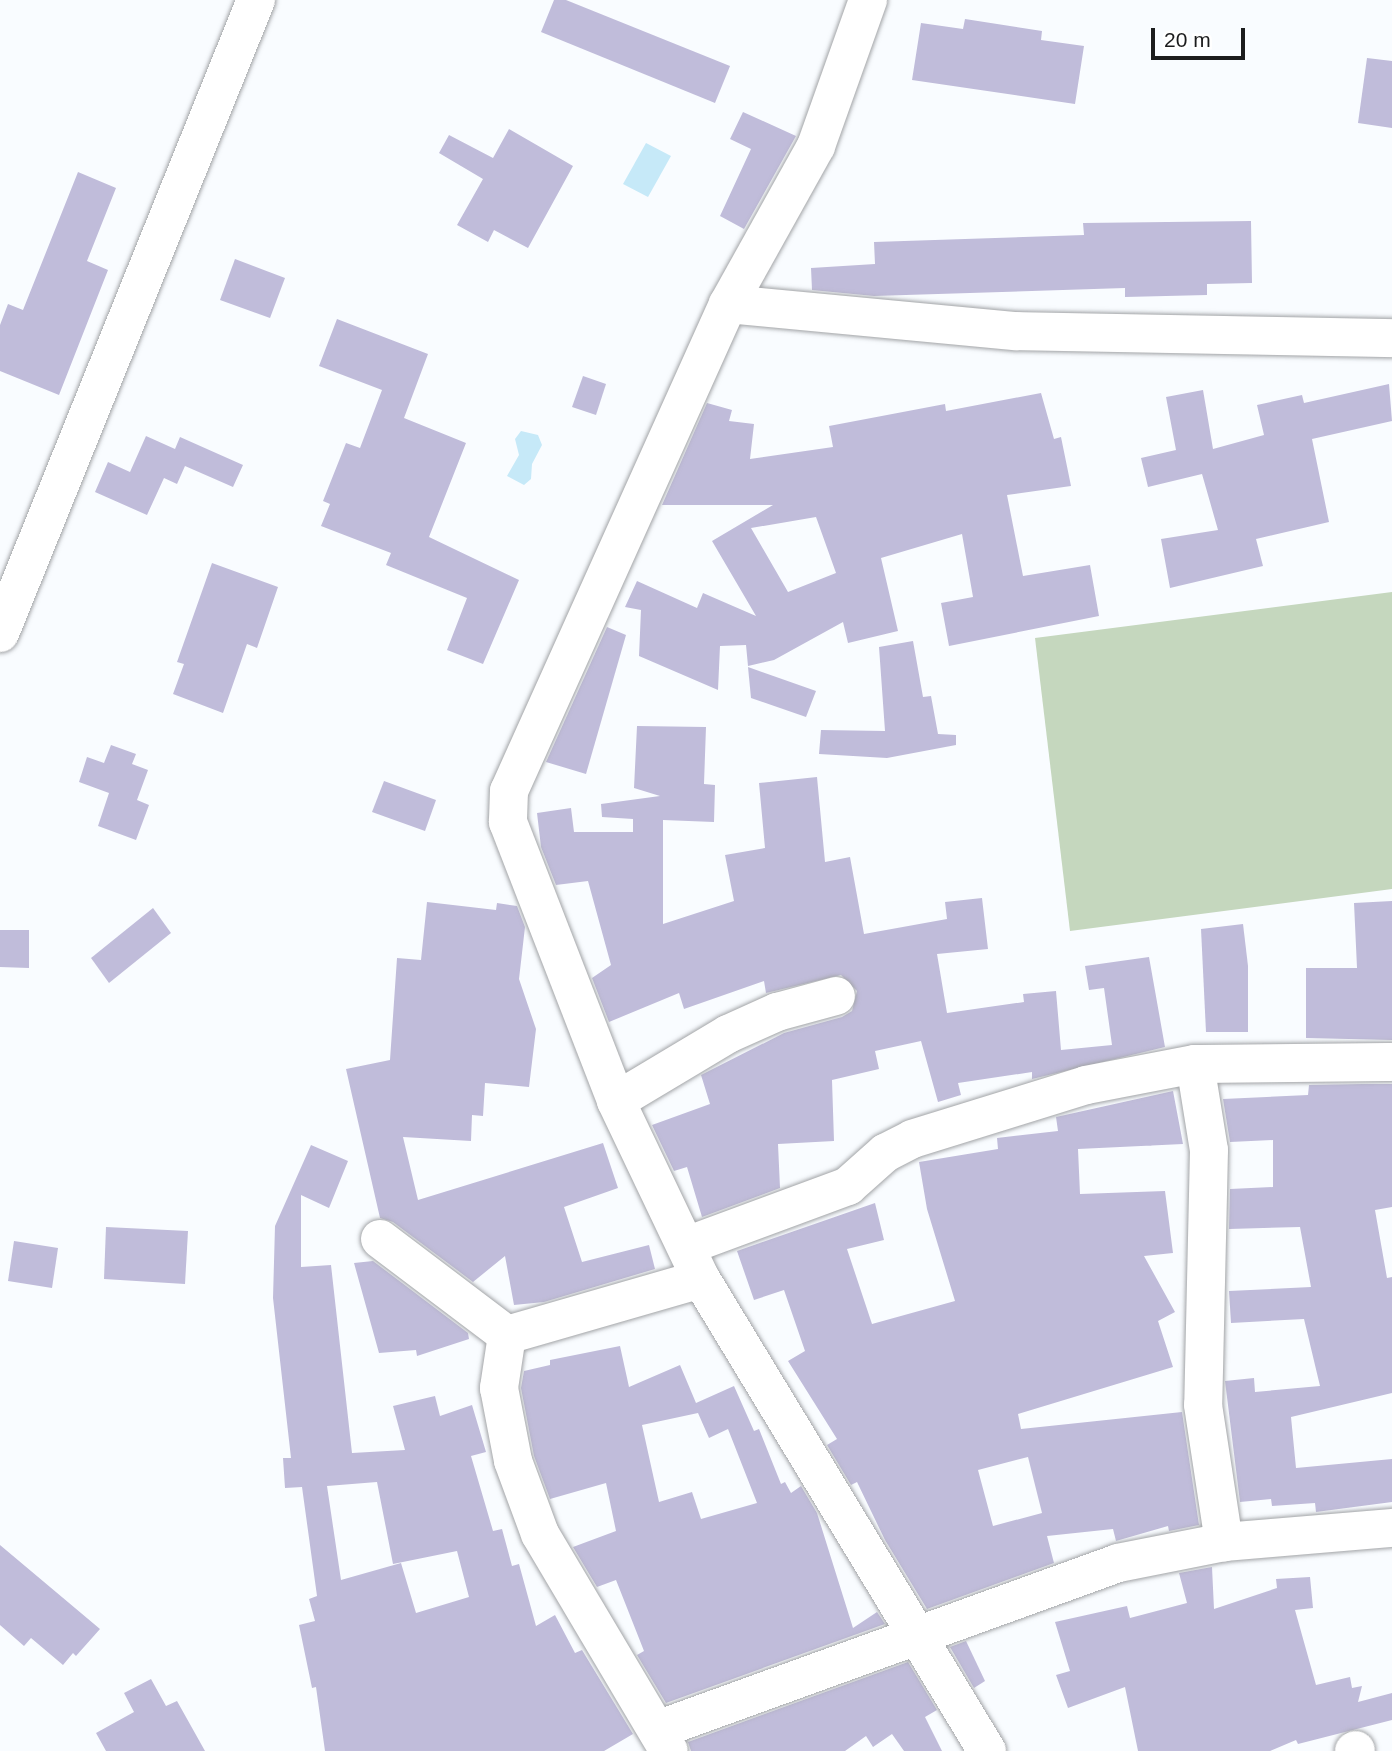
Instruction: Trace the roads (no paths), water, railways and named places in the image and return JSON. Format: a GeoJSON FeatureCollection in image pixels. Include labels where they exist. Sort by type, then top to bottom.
{"type":"FeatureCollection","features":[{"type":"Feature","properties":{"kind":"street"},"geometry":{"type":"LineString","coordinates":[[0,633],[256,0]]}},
{"type":"Feature","properties":{"kind":"street"},"geometry":{"type":"LineString","coordinates":[[868,0],[816,146],[728,304],[509,791],[508,822],[615,1101],[694,1262],[987,1751]]}},
{"type":"Feature","properties":{"kind":"street"},"geometry":{"type":"LineString","coordinates":[[728,304],[1016,331],[1392,338]]}},
{"type":"Feature","properties":{"kind":"street"},"geometry":{"type":"LineString","coordinates":[[615,1101],[728,1034],[777,1012],[836,996]]}},
{"type":"Feature","properties":{"kind":"street"},"geometry":{"type":"LineString","coordinates":[[507,1335],[694,1262],[837,1191],[885,1153],[912,1139],[1086,1085],[1195,1064],[1392,1062]]}},
{"type":"Feature","properties":{"kind":"street"},"geometry":{"type":"LineString","coordinates":[[1195,1064],[1209,1150],[1203,1405],[1224,1542]]}},
{"type":"Feature","properties":{"kind":"street"},"geometry":{"type":"LineString","coordinates":[[380,1239],[507,1335]]}},
{"type":"Feature","properties":{"kind":"street"},"geometry":{"type":"LineString","coordinates":[[507,1335],[499,1388],[513,1461],[540,1534],[663,1741],[918,1634],[971,1619],[1118,1563],[1224,1542],[1392,1528]]}},
{"type":"Feature","properties":{"kind":"water"},"geometry":{"type":"Polygon","coordinates":[[[646,143],[671,156],[648,197],[623,184],[646,143]]]}},
{"type":"Feature","properties":{"kind":"water"},"geometry":{"type":"Polygon","coordinates":[[[521,431],[538,435],[542,445],[532,464],[531,479],[524,485],[507,476],[519,455],[515,439],[521,431]]]}}]}
